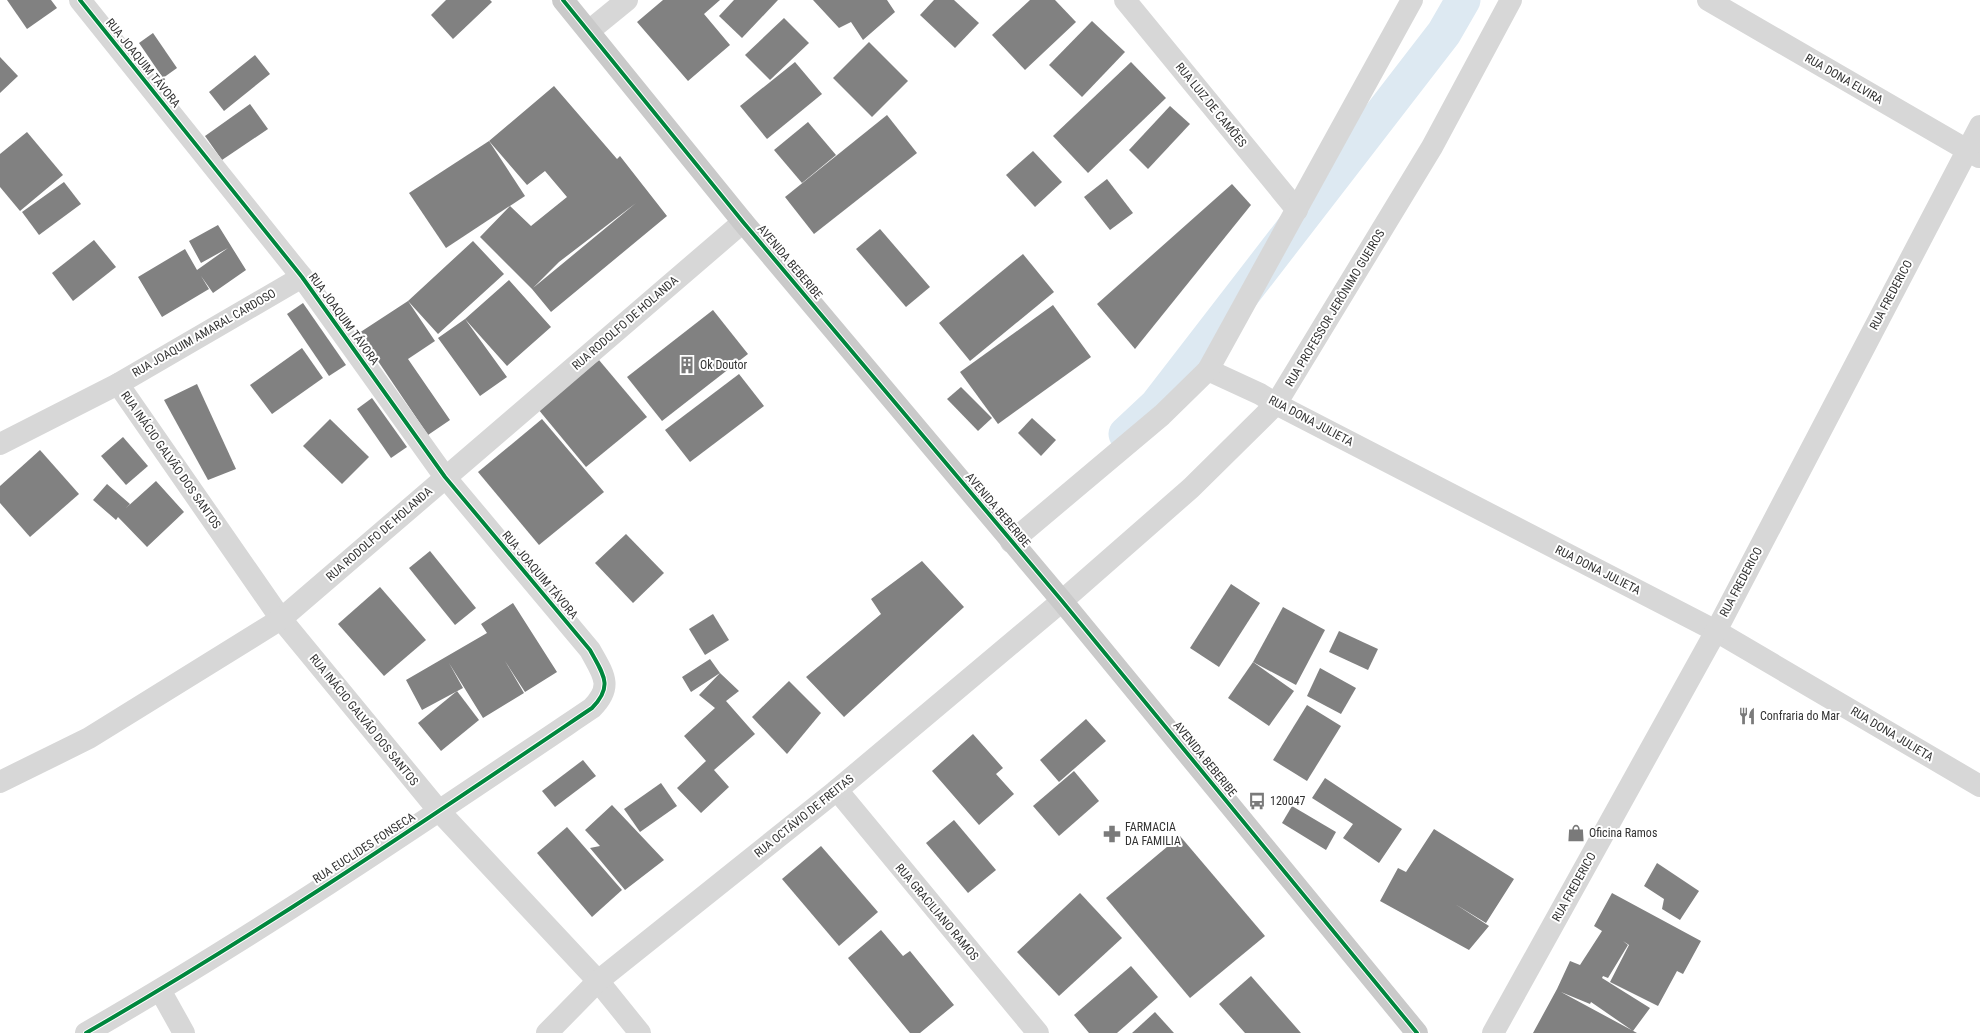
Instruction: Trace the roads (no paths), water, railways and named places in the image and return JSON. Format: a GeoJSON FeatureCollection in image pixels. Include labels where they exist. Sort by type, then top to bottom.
{"type":"FeatureCollection","features":[{"type":"Feature","properties":{"kind":"main road","name":"AVENIDA BEBERIBE"},"geometry":{"type":"LineString","coordinates":[[563,0],[743,222],[1062,602],[1417,1033]]}},
{"type":"Feature","properties":{"kind":"street","name":"RUA JOAQUIM TÁVORA"},"geometry":{"type":"LineString","coordinates":[[80,0],[302,277],[445,477],[590,650]]}},
{"type":"Feature","properties":{"kind":"street"},"geometry":{"type":"LineString","coordinates":[[589,31],[627,0]]}},
{"type":"Feature","properties":{"kind":"street","name":"RUA LUIZ DE CAMÕES"},"geometry":{"type":"LineString","coordinates":[[1125,0],[1297,210]]}},
{"type":"Feature","properties":{"kind":"street"},"geometry":{"type":"LineString","coordinates":[[1011,542],[1214,372],[1297,210],[1412,0]]}},
{"type":"Feature","properties":{"kind":"street","name":"RUA PROFESSOR JERÔNIMO GUEIROS"},"geometry":{"type":"LineString","coordinates":[[1062,602],[1191,488],[1268,399],[1432,147],[1511,0]]}},
{"type":"Feature","properties":{"kind":"street","name":"RUA DONA ELVIRA"},"geometry":{"type":"LineString","coordinates":[[1708,0],[1974,154]]}},
{"type":"Feature","properties":{"kind":"street","name":"RUA FREDERICO"},"geometry":{"type":"LineString","coordinates":[[1493,1033],[1716,631],[1974,154],[1980,126]]}},
{"type":"Feature","properties":{"kind":"street","name":"RUA RODOLFO DE HOLANDA"},"geometry":{"type":"LineString","coordinates":[[0,782],[89,738],[282,618],[743,222]]}},
{"type":"Feature","properties":{"kind":"street","name":"RUA JOAQUIM AMARAL CARDOSO"},"geometry":{"type":"LineString","coordinates":[[0,444],[118,384],[302,277]]}},
{"type":"Feature","properties":{"kind":"street","name":"RUA DONA JULIETA"},"geometry":{"type":"LineString","coordinates":[[1214,372],[1716,631],[1980,786]]}},
{"type":"Feature","properties":{"kind":"street","name":"RUA INÁCIO GALVÃO DOS SANTOS"},"geometry":{"type":"LineString","coordinates":[[118,384],[282,618],[439,811],[598,981],[640,1033]]}},
{"type":"Feature","properties":{"kind":"street","name":"RUA OCTÁVIO DE FREITAS"},"geometry":{"type":"LineString","coordinates":[[547,1033],[598,981],[837,790],[1062,602]]}},
{"type":"Feature","properties":{"kind":"street","name":"RUA EUCLIDES FONSECA"},"geometry":{"type":"LineString","coordinates":[[86,1033],[160,990],[439,811],[592,708],[602,698],[605,688],[602,671],[590,650]]}},
{"type":"Feature","properties":{"kind":"street","name":"RUA GRACILIANO RAMOS"},"geometry":{"type":"LineString","coordinates":[[837,790],[1038,1033]]}},
{"type":"Feature","properties":{"kind":"street"},"geometry":{"type":"LineString","coordinates":[[160,990],[184,1033]]}},
{"type":"Feature","properties":{"kind":"waterway"},"geometry":{"type":"LineString","coordinates":[[1126,434],[1157,405],[1444,33],[1463,0]]}},
{"type":"Feature","properties":{"kind":"place","name":"Ok Doutor"},"geometry":{"type":"Point","coordinates":[687,365]}},
{"type":"Feature","properties":{"kind":"place","name":"Confraria do Mar"},"geometry":{"type":"Point","coordinates":[1747,716]}},
{"type":"Feature","properties":{"kind":"place","name":"120047"},"geometry":{"type":"Point","coordinates":[1257,801]}},
{"type":"Feature","properties":{"kind":"place","name":"Oficina Ramos"},"geometry":{"type":"Point","coordinates":[1576,833]}},
{"type":"Feature","properties":{"kind":"place","name":"FARMACIA DA FAMILIA"},"geometry":{"type":"Point","coordinates":[1112,834]}}]}
